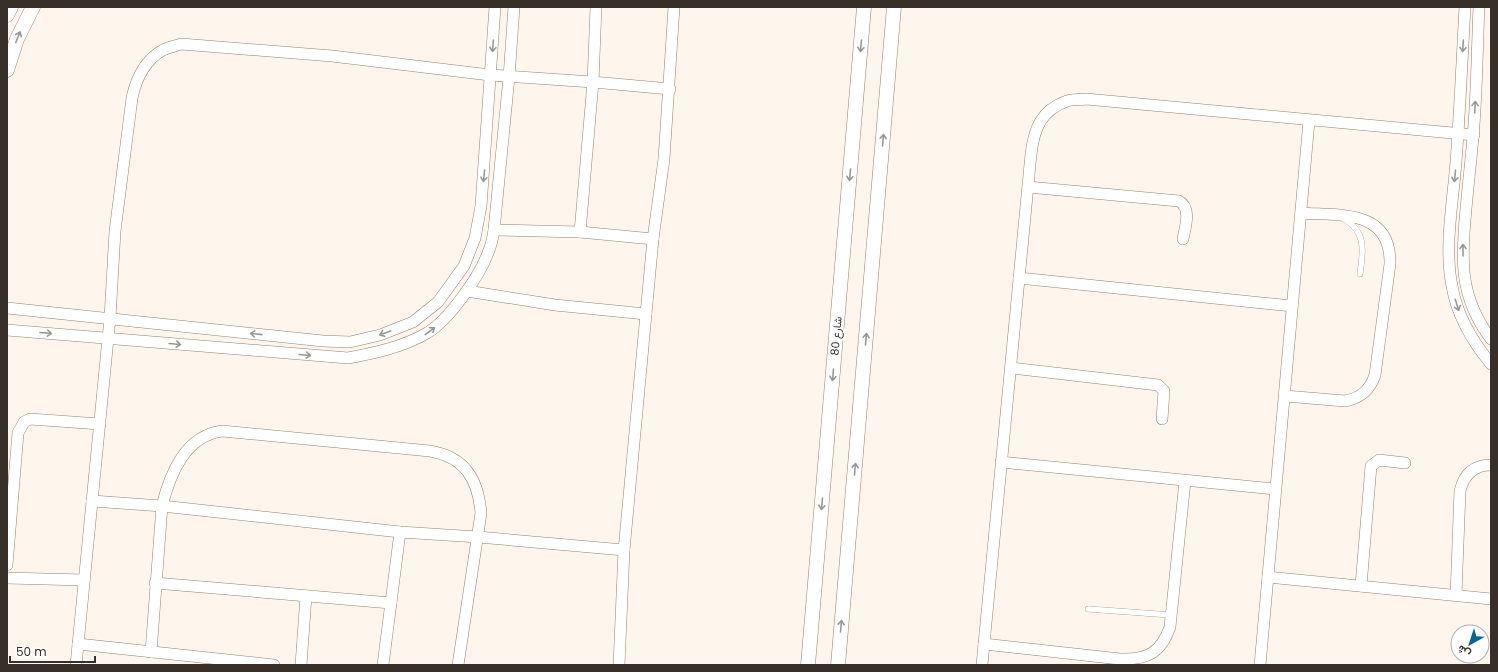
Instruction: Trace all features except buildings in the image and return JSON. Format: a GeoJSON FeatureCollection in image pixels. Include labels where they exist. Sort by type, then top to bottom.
{"type":"FeatureCollection","features":[{"type":"Feature","properties":{"kind":"street"},"geometry":{"type":"LineString","coordinates":[[7,16],[11,7]]}},
{"type":"Feature","properties":{"kind":"street"},"geometry":{"type":"LineString","coordinates":[[7,70],[17,39],[33,7]]}},
{"type":"Feature","properties":{"kind":"street"},"geometry":{"type":"LineString","coordinates":[[7,308],[323,341],[350,342],[380,335],[413,322],[438,302],[464,266],[475,238],[481,206],[496,7]]}},
{"type":"Feature","properties":{"kind":"street"},"geometry":{"type":"LineString","coordinates":[[7,330],[348,358],[405,344],[428,333],[449,315],[479,273],[489,252],[494,230],[509,77],[514,7]]}},
{"type":"Feature","properties":{"kind":"street"},"geometry":{"type":"LineString","coordinates":[[580,232],[593,82],[596,7]]}},
{"type":"Feature","properties":{"kind":"street"},"geometry":{"type":"LineString","coordinates":[[619,665],[624,550],[652,239],[664,159],[670,89],[674,7]]}},
{"type":"Feature","properties":{"kind":"street","name":"شارع 80"},"geometry":{"type":"LineString","coordinates":[[808,665],[864,7]]}},
{"type":"Feature","properties":{"kind":"street"},"geometry":{"type":"LineString","coordinates":[[838,665],[894,7]]}},
{"type":"Feature","properties":{"kind":"street"},"geometry":{"type":"LineString","coordinates":[[1465,7],[1449,263],[1452,286],[1458,309],[1467,330],[1479,350],[1491,364]]}},
{"type":"Feature","properties":{"kind":"street"},"geometry":{"type":"LineString","coordinates":[[1479,7],[1474,135],[1462,246],[1466,289],[1473,310],[1491,339]]}},
{"type":"Feature","properties":{"kind":"street"},"geometry":{"type":"LineString","coordinates":[[76,665],[110,318],[115,231],[135,83],[150,60],[163,50],[181,44],[189,44],[332,56],[509,77],[593,82],[670,89]]}},
{"type":"Feature","properties":{"kind":"street"},"geometry":{"type":"LineString","coordinates":[[982,665],[1033,137],[1040,121],[1052,108],[1068,101],[1086,99],[1309,121],[1474,135]]}},
{"type":"Feature","properties":{"kind":"street"},"geometry":{"type":"LineString","coordinates":[[1260,665],[1309,121]]}},
{"type":"Feature","properties":{"kind":"street"},"geometry":{"type":"LineString","coordinates":[[1028,187],[1179,201],[1184,205],[1187,211],[1183,239]]}},
{"type":"Feature","properties":{"kind":"street"},"geometry":{"type":"LineString","coordinates":[[1285,396],[1345,401],[1361,396],[1368,390],[1375,375],[1390,264],[1390,252],[1387,240],[1381,230],[1372,223],[1361,218],[1301,213]]}},
{"type":"Feature","properties":{"kind":"street"},"geometry":{"type":"LineString","coordinates":[[494,230],[580,232],[652,239]]}},
{"type":"Feature","properties":{"kind":"street"},"geometry":{"type":"LineString","coordinates":[[1019,278],[1292,306]]}},
{"type":"Feature","properties":{"kind":"street"},"geometry":{"type":"LineString","coordinates":[[467,291],[554,305],[646,314]]}},
{"type":"Feature","properties":{"kind":"street"},"geometry":{"type":"LineString","coordinates":[[1011,368],[1158,385],[1162,388],[1164,394],[1162,419]]}},
{"type":"Feature","properties":{"kind":"street"},"geometry":{"type":"LineString","coordinates":[[7,565],[18,433],[24,422],[30,419],[100,424]]}},
{"type":"Feature","properties":{"kind":"street"},"geometry":{"type":"LineString","coordinates":[[151,652],[162,506],[166,489],[173,472],[189,448],[197,441],[214,432],[222,431],[444,454],[457,460],[467,471],[475,485],[480,500],[481,513],[458,665]]}},
{"type":"Feature","properties":{"kind":"street"},"geometry":{"type":"LineString","coordinates":[[1361,586],[1371,466],[1379,460],[1405,463]]}},
{"type":"Feature","properties":{"kind":"street"},"geometry":{"type":"LineString","coordinates":[[1001,462],[1275,489]]}},
{"type":"Feature","properties":{"kind":"street"},"geometry":{"type":"LineString","coordinates":[[1456,595],[1460,491],[1462,483],[1466,475],[1473,469],[1491,465]]}},
{"type":"Feature","properties":{"kind":"street"},"geometry":{"type":"LineString","coordinates":[[984,644],[1120,660],[1133,660],[1146,657],[1158,650],[1166,639],[1170,627],[1185,481]]}},
{"type":"Feature","properties":{"kind":"street"},"geometry":{"type":"LineString","coordinates":[[92,501],[162,506],[400,532],[478,537],[624,550]]}},
{"type":"Feature","properties":{"kind":"street"},"geometry":{"type":"LineString","coordinates":[[383,665],[400,532]]}},
{"type":"Feature","properties":{"kind":"street"},"geometry":{"type":"LineString","coordinates":[[1268,577],[1491,599]]}},
{"type":"Feature","properties":{"kind":"street"},"geometry":{"type":"LineString","coordinates":[[7,578],[84,580]]}},
{"type":"Feature","properties":{"kind":"street"},"geometry":{"type":"LineString","coordinates":[[156,583],[391,603]]}},
{"type":"Feature","properties":{"kind":"street"},"geometry":{"type":"LineString","coordinates":[[301,665],[306,596]]}},
{"type":"Feature","properties":{"kind":"street"},"geometry":{"type":"LineString","coordinates":[[78,644],[274,665]]}},
{"type":"Feature","properties":{"kind":"lane"},"geometry":{"type":"LineString","coordinates":[[1338,216],[1348,221],[1361,238],[1364,249],[1360,274]]}},
{"type":"Feature","properties":{"kind":"lane"},"geometry":{"type":"LineString","coordinates":[[1088,609],[1171,615]]}}]}
